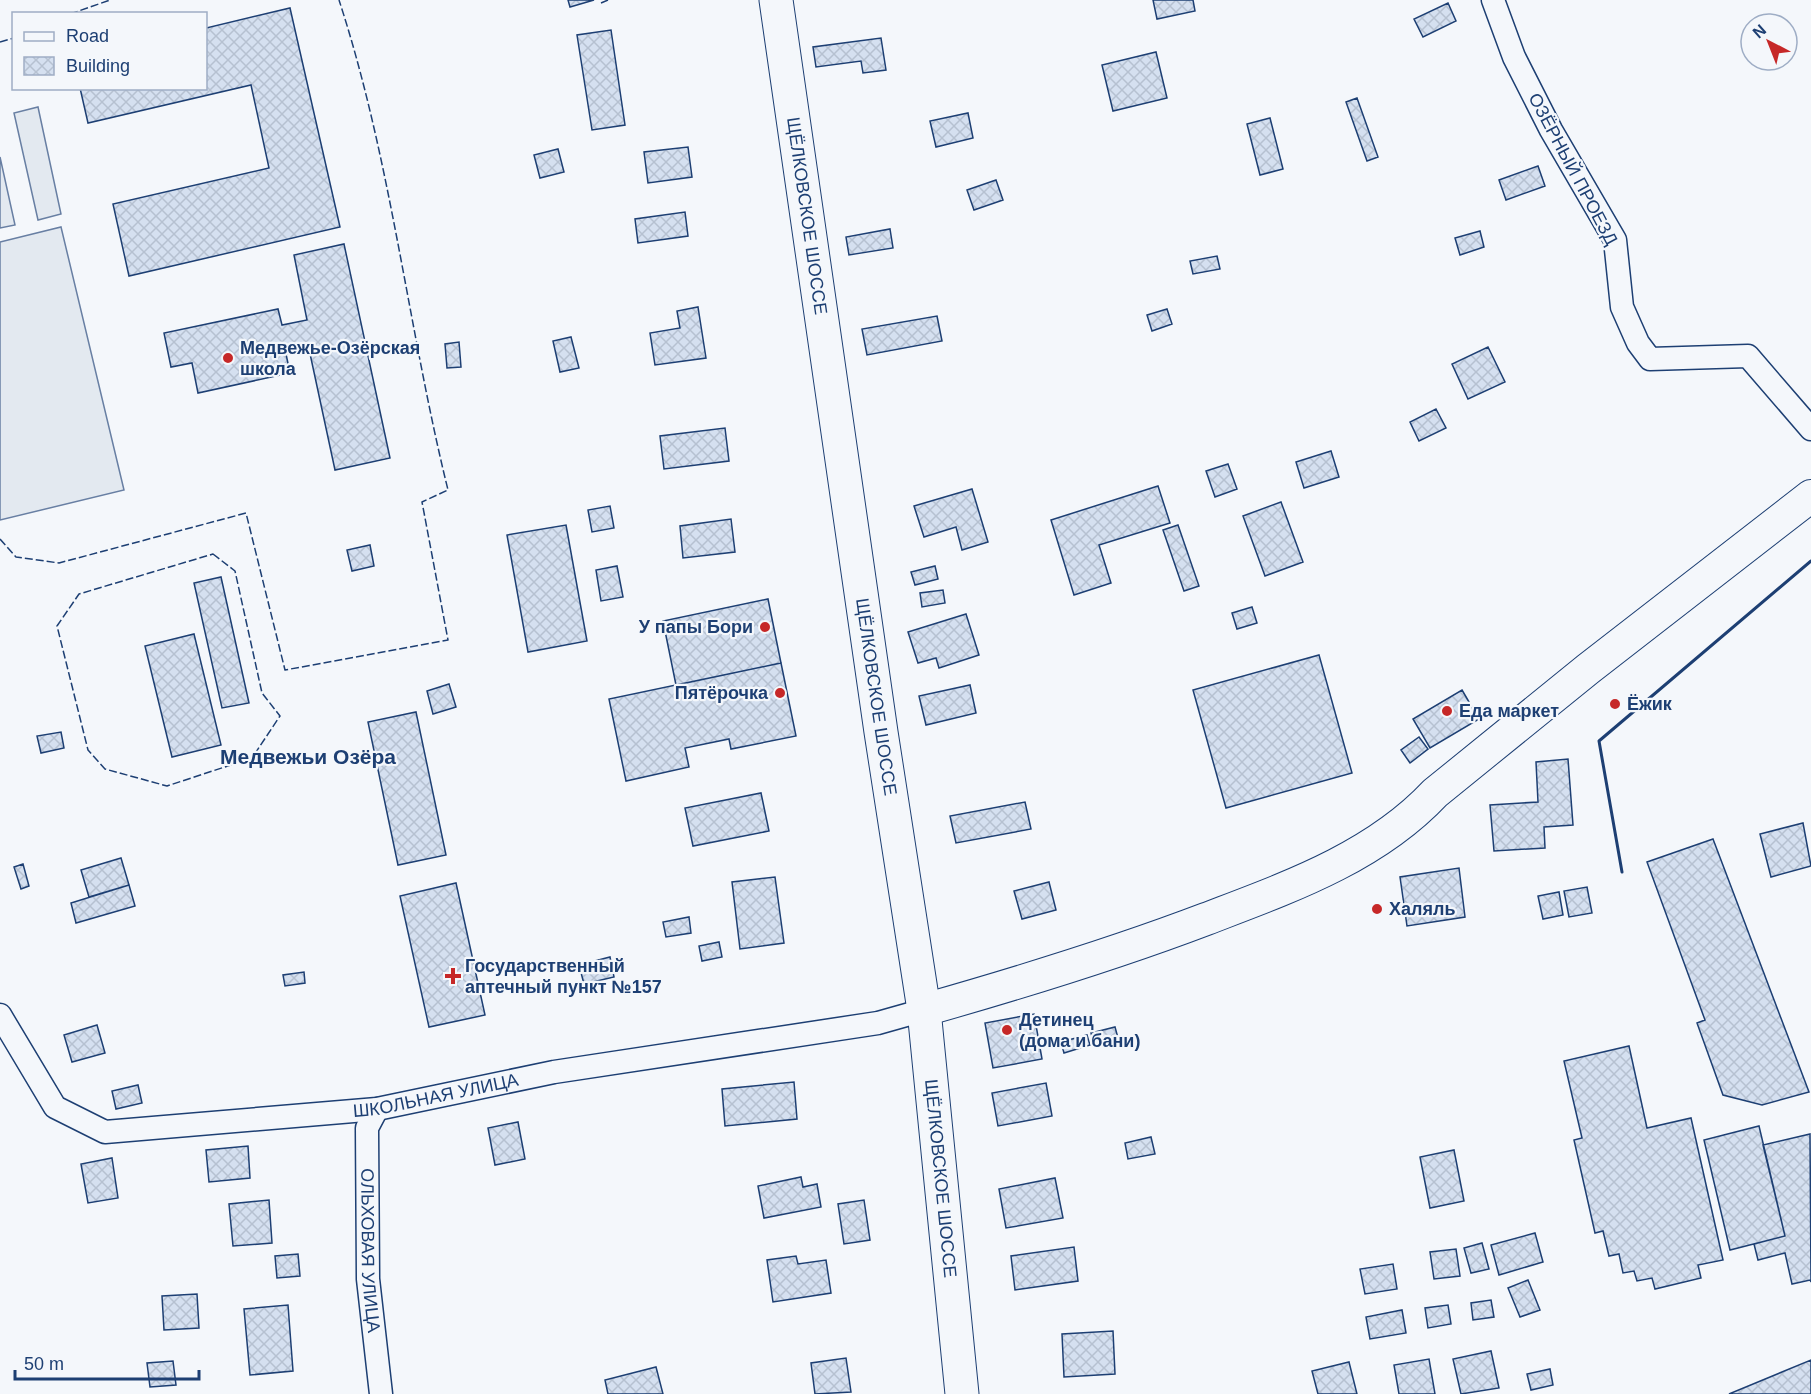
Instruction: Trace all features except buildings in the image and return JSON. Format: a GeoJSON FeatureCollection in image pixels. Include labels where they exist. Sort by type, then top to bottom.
{"type":"FeatureCollection","features":[{"type":"Feature","properties":{"kind":"main road","name":"ЩЁЛКОВСКОЕ ШОССЕ"},"geometry":{"type":"LineString","coordinates":[[776,0],[879,722],[924,1010],[962,1394]]}},
{"type":"Feature","properties":{"kind":"main road"},"geometry":{"type":"LineString","coordinates":[[924,1010],[1132,947],[1285,890],[1358,853],[1418,811],[1435,793],[1588,669],[1811,496]]}},
{"type":"Feature","properties":{"kind":"street","name":"ОЗЁРНЫЙ ПРОЕЗД"},"geometry":{"type":"LineString","coordinates":[[1493,0],[1514,57],[1535,99],[1615,240],[1622,307],[1638,343],[1650,359],[1748,356],[1811,429]]}},
{"type":"Feature","properties":{"kind":"street","name":"ШКОЛЬНАЯ УЛИЦА"},"geometry":{"type":"LineString","coordinates":[[0,1015],[55,1107],[105,1132],[377,1109],[554,1072],[878,1023],[924,1010]]}},
{"type":"Feature","properties":{"kind":"street","name":"ОЛЬХОВАЯ УЛИЦА"},"geometry":{"type":"LineString","coordinates":[[377,1109],[367,1128],[368,1279],[381,1394]]}},
{"type":"Feature","properties":{"kind":"shaded area"},"geometry":{"type":"Polygon","coordinates":[[[38,107],[61,214],[38,220],[14,113],[38,107]]]}},
{"type":"Feature","properties":{"kind":"shaded area"},"geometry":{"type":"Polygon","coordinates":[[[0,157],[15,225],[0,228],[0,157]]]}},
{"type":"Feature","properties":{"kind":"shaded area"},"geometry":{"type":"Polygon","coordinates":[[[61,227],[124,490],[0,520],[0,242],[61,227]]]}},
{"type":"Feature","properties":{"kind":"fence"},"geometry":{"type":"LineString","coordinates":[[76,12],[110,0]]}},
{"type":"Feature","properties":{"kind":"fence"},"geometry":{"type":"LineString","coordinates":[[0,539],[16,557],[59,563],[246,513],[285,670],[448,640],[422,502],[448,490],[421,367],[386,182],[357,60],[339,0]]}},
{"type":"Feature","properties":{"kind":"fence"},"geometry":{"type":"LineString","coordinates":[[601,3],[608,0]]}},
{"type":"Feature","properties":{"kind":"fence"},"geometry":{"type":"LineString","coordinates":[[0,42],[12,39]]}},
{"type":"Feature","properties":{"kind":"fence"},"geometry":{"type":"LineString","coordinates":[[213,554],[235,571],[262,693],[280,716],[252,758],[167,786],[105,769],[88,750],[57,626],[79,594],[213,554]]}},
{"type":"Feature","properties":{"kind":"wall"},"geometry":{"type":"LineString","coordinates":[[1622,872],[1599,741],[1811,561]]}},
{"type":"Feature","properties":{"kind":"place","name":"Медвежье-Озёрская школа"},"geometry":{"type":"Point","coordinates":[228,358]}},
{"type":"Feature","properties":{"kind":"place","name":"У папы Бори"},"geometry":{"type":"Point","coordinates":[765,627]}},
{"type":"Feature","properties":{"kind":"place","name":"Пятёрочка"},"geometry":{"type":"Point","coordinates":[780,693]}},
{"type":"Feature","properties":{"kind":"place","name":"Ёжик"},"geometry":{"type":"Point","coordinates":[1615,704]}},
{"type":"Feature","properties":{"kind":"place","name":"Еда маркет"},"geometry":{"type":"Point","coordinates":[1447,711]}},
{"type":"Feature","properties":{"kind":"place","name":"Халяль"},"geometry":{"type":"Point","coordinates":[1377,909]}},
{"type":"Feature","properties":{"kind":"place","name":"Государственный аптечный пункт №157"},"geometry":{"type":"Point","coordinates":[453,976]}},
{"type":"Feature","properties":{"kind":"place","name":"Детинец (дома и бани)"},"geometry":{"type":"Point","coordinates":[1007,1030]}},
{"type":"Feature","properties":{"kind":"district","name":"Медвежьи Озёра"},"geometry":{"type":"Point","coordinates":[308,756]}}]}
